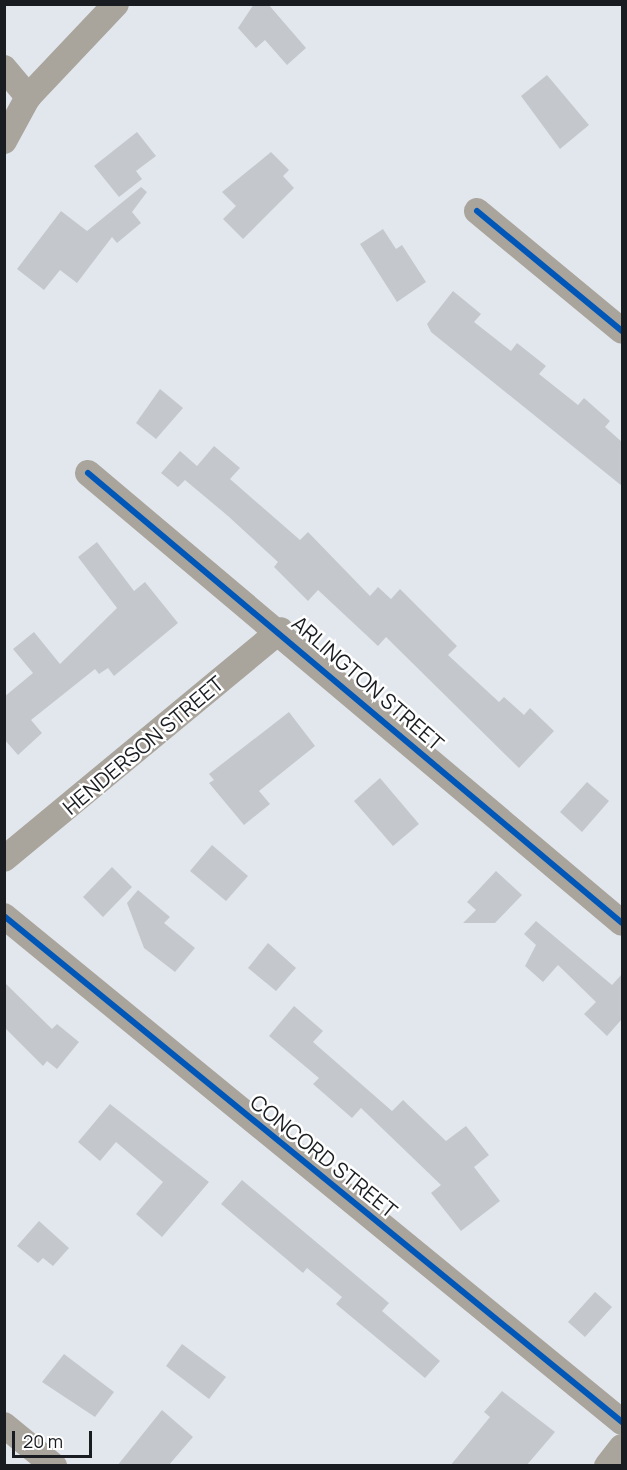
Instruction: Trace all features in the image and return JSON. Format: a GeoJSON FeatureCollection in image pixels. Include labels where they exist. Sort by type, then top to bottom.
{"type":"FeatureCollection","features":[{"type":"Feature","properties":{"kind":"street"},"geometry":{"type":"LineString","coordinates":[[4,141],[28,97],[116,4]]}},
{"type":"Feature","properties":{"kind":"street"},"geometry":{"type":"LineString","coordinates":[[4,68],[28,97]]}},
{"type":"Feature","properties":{"kind":"street"},"geometry":{"type":"LineString","coordinates":[[477,211],[622,331]]}},
{"type":"Feature","properties":{"kind":"street","name":"ARLINGTON STREET"},"geometry":{"type":"LineString","coordinates":[[88,473],[281,630],[622,923]]}},
{"type":"Feature","properties":{"kind":"street","name":"HENDERSON STREET"},"geometry":{"type":"LineString","coordinates":[[4,859],[281,630]]}},
{"type":"Feature","properties":{"kind":"street","name":"CONCORD STREET"},"geometry":{"type":"LineString","coordinates":[[4,916],[622,1422]]}},
{"type":"Feature","properties":{"kind":"street"},"geometry":{"type":"LineString","coordinates":[[4,1425],[54,1466]]}},
{"type":"Feature","properties":{"kind":"street"},"geometry":{"type":"LineString","coordinates":[[607,1466],[622,1447]]}},
{"type":"Feature","properties":{"kind":"building"},"geometry":{"type":"Polygon","coordinates":[[[254,4],[268,4],[306,48],[287,65],[265,40],[256,48],[238,28],[254,4]]]}},
{"type":"Feature","properties":{"kind":"building"},"geometry":{"type":"Polygon","coordinates":[[[547,75],[589,125],[560,149],[521,96],[547,75]]]}},
{"type":"Feature","properties":{"kind":"building"},"geometry":{"type":"Polygon","coordinates":[[[137,132],[156,156],[136,171],[142,179],[119,197],[94,166],[137,132]]]}},
{"type":"Feature","properties":{"kind":"building"},"geometry":{"type":"Polygon","coordinates":[[[271,152],[289,170],[283,176],[294,188],[243,239],[223,219],[236,206],[222,192],[271,152]]]}},
{"type":"Feature","properties":{"kind":"building"},"geometry":{"type":"Polygon","coordinates":[[[141,187],[147,192],[132,212],[141,223],[117,243],[112,237],[77,283],[60,270],[44,290],[17,269],[61,211],[87,231],[141,187]]]}},
{"type":"Feature","properties":{"kind":"building"},"geometry":{"type":"Polygon","coordinates":[[[383,229],[396,249],[402,245],[426,282],[397,302],[360,244],[383,229]]]}},
{"type":"Feature","properties":{"kind":"building"},"geometry":{"type":"Polygon","coordinates":[[[453,291],[481,314],[474,322],[511,351],[517,343],[546,366],[539,374],[578,405],[584,398],[610,421],[605,427],[622,442],[622,486],[431,332],[427,324],[453,291]]]}},
{"type":"Feature","properties":{"kind":"building"},"geometry":{"type":"Polygon","coordinates":[[[160,389],[183,408],[156,439],[136,423],[160,389]]]}},
{"type":"Feature","properties":{"kind":"building"},"geometry":{"type":"Polygon","coordinates":[[[214,446],[240,468],[230,479],[300,540],[308,532],[370,596],[378,587],[391,599],[400,589],[457,646],[448,655],[499,702],[504,697],[524,715],[530,708],[554,731],[519,768],[386,637],[378,646],[318,590],[308,601],[274,567],[278,562],[228,516],[185,480],[178,487],[161,473],[180,451],[197,466],[214,446]]]}},
{"type":"Feature","properties":{"kind":"building"},"geometry":{"type":"Polygon","coordinates":[[[97,542],[134,591],[145,582],[178,623],[114,676],[108,668],[99,674],[95,669],[31,720],[42,733],[18,755],[4,739],[4,697],[33,673],[13,649],[34,632],[60,664],[117,608],[78,557],[97,542]]]}},
{"type":"Feature","properties":{"kind":"building"},"geometry":{"type":"Polygon","coordinates":[[[289,712],[315,746],[259,791],[270,804],[244,825],[209,783],[214,780],[209,774],[289,712]]]}},
{"type":"Feature","properties":{"kind":"building"},"geometry":{"type":"Polygon","coordinates":[[[380,778],[419,824],[393,846],[354,801],[380,778]]]}},
{"type":"Feature","properties":{"kind":"building"},"geometry":{"type":"Polygon","coordinates":[[[587,782],[609,801],[582,832],[560,812],[587,782]]]}},
{"type":"Feature","properties":{"kind":"building"},"geometry":{"type":"Polygon","coordinates":[[[212,845],[248,876],[226,901],[190,871],[212,845]]]}},
{"type":"Feature","properties":{"kind":"building"},"geometry":{"type":"Polygon","coordinates":[[[112,867],[132,887],[103,917],[83,897],[112,867]]]}},
{"type":"Feature","properties":{"kind":"building"},"geometry":{"type":"Polygon","coordinates":[[[496,871],[522,895],[495,923],[463,923],[476,910],[467,902],[496,871]]]}},
{"type":"Feature","properties":{"kind":"building"},"geometry":{"type":"Polygon","coordinates":[[[138,890],[170,917],[164,923],[195,948],[175,972],[144,948],[127,903],[138,890]]]}},
{"type":"Feature","properties":{"kind":"building"},"geometry":{"type":"Polygon","coordinates":[[[536,921],[612,985],[622,974],[622,1019],[607,1036],[584,1014],[596,1002],[558,965],[543,982],[525,966],[536,945],[524,934],[536,921]]]}},
{"type":"Feature","properties":{"kind":"building"},"geometry":{"type":"Polygon","coordinates":[[[268,943],[296,968],[276,991],[248,968],[268,943]]]}},
{"type":"Feature","properties":{"kind":"building"},"geometry":{"type":"Polygon","coordinates":[[[4,982],[52,1029],[57,1024],[79,1042],[57,1069],[47,1061],[43,1066],[4,1027],[4,982]]]}},
{"type":"Feature","properties":{"kind":"building"},"geometry":{"type":"Polygon","coordinates":[[[294,1006],[323,1031],[313,1042],[392,1111],[403,1100],[446,1141],[466,1126],[489,1155],[474,1167],[500,1201],[461,1231],[431,1193],[441,1185],[361,1108],[352,1118],[313,1084],[319,1078],[269,1036],[294,1006]]]}},
{"type":"Feature","properties":{"kind":"building"},"geometry":{"type":"Polygon","coordinates":[[[110,1104],[209,1182],[162,1237],[136,1214],[163,1182],[116,1142],[100,1161],[78,1142],[110,1104]]]}},
{"type":"Feature","properties":{"kind":"building"},"geometry":{"type":"Polygon","coordinates":[[[242,1180],[389,1303],[382,1311],[440,1361],[425,1378],[336,1304],[342,1297],[307,1268],[303,1273],[221,1204],[242,1180]]]}},
{"type":"Feature","properties":{"kind":"building"},"geometry":{"type":"Polygon","coordinates":[[[39,1221],[69,1248],[53,1266],[43,1258],[38,1263],[17,1246],[39,1221]]]}},
{"type":"Feature","properties":{"kind":"building"},"geometry":{"type":"Polygon","coordinates":[[[595,1292],[612,1307],[585,1337],[568,1322],[595,1292]]]}},
{"type":"Feature","properties":{"kind":"building"},"geometry":{"type":"Polygon","coordinates":[[[182,1344],[226,1377],[209,1399],[166,1366],[182,1344]]]}},
{"type":"Feature","properties":{"kind":"building"},"geometry":{"type":"Polygon","coordinates":[[[64,1354],[114,1392],[95,1417],[42,1382],[64,1354]]]}},
{"type":"Feature","properties":{"kind":"building"},"geometry":{"type":"Polygon","coordinates":[[[502,1391],[555,1432],[526,1466],[450,1466],[490,1417],[484,1412],[502,1391]]]}},
{"type":"Feature","properties":{"kind":"building"},"geometry":{"type":"Polygon","coordinates":[[[162,1410],[193,1437],[168,1466],[117,1466],[162,1410]]]}},
{"type":"Feature","properties":{"kind":"cycle path"},"geometry":{"type":"LineString","coordinates":[[477,211],[622,331]]}},
{"type":"Feature","properties":{"kind":"cycle path"},"geometry":{"type":"LineString","coordinates":[[88,473],[622,923]]}},
{"type":"Feature","properties":{"kind":"cycle path"},"geometry":{"type":"LineString","coordinates":[[4,916],[622,1422]]}}]}
